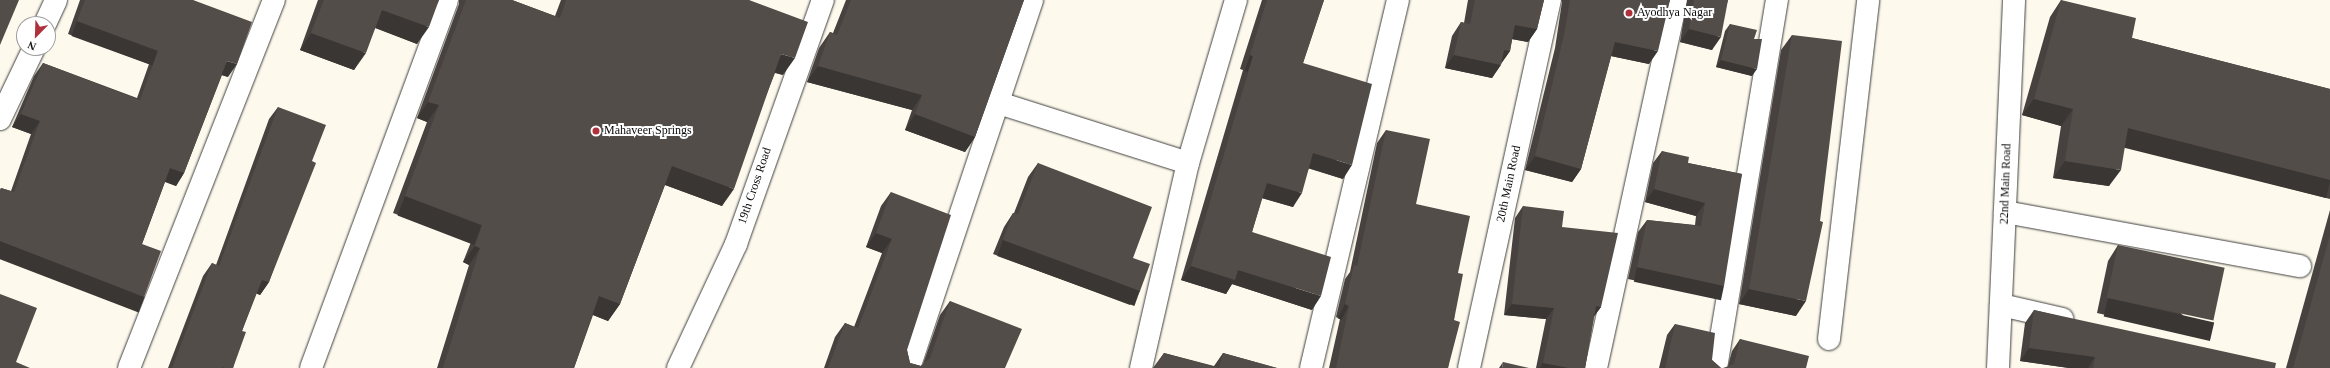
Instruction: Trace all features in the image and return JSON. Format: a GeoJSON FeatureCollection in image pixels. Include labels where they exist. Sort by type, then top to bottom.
{"type":"FeatureCollection","features":[{"type":"Feature","properties":{"kind":"street"},"geometry":{"type":"LineString","coordinates":[[49,16],[56,0]]}},
{"type":"Feature","properties":{"kind":"street"},"geometry":{"type":"LineString","coordinates":[[129,368],[274,0]]}},
{"type":"Feature","properties":{"kind":"street"},"geometry":{"type":"LineString","coordinates":[[311,368],[447,0]]}},
{"type":"Feature","properties":{"kind":"street","name":"19th Cross Road"},"geometry":{"type":"LineString","coordinates":[[678,368],[736,244],[823,0]]}},
{"type":"Feature","properties":{"kind":"street"},"geometry":{"type":"LineString","coordinates":[[909,368],[1032,0]]}},
{"type":"Feature","properties":{"kind":"street"},"geometry":{"type":"LineString","coordinates":[[1141,368],[1188,163],[1236,0]]}},
{"type":"Feature","properties":{"kind":"street"},"geometry":{"type":"LineString","coordinates":[[1311,368],[1398,0]]}},
{"type":"Feature","properties":{"kind":"street","name":"20th Main Road"},"geometry":{"type":"LineString","coordinates":[[1469,368],[1550,0]]}},
{"type":"Feature","properties":{"kind":"street"},"geometry":{"type":"LineString","coordinates":[[1596,368],[1676,0]]}},
{"type":"Feature","properties":{"kind":"street"},"geometry":{"type":"LineString","coordinates":[[1716,368],[1777,0]]}},
{"type":"Feature","properties":{"kind":"street"},"geometry":{"type":"LineString","coordinates":[[1829,339],[1868,0]]}},
{"type":"Feature","properties":{"kind":"street","name":"22nd Main Road"},"geometry":{"type":"LineString","coordinates":[[1998,368],[2014,0]]}},
{"type":"Feature","properties":{"kind":"street"},"geometry":{"type":"LineString","coordinates":[[0,119],[30,56]]}},
{"type":"Feature","properties":{"kind":"street"},"geometry":{"type":"LineString","coordinates":[[999,103],[1188,163]]}},
{"type":"Feature","properties":{"kind":"street"},"geometry":{"type":"LineString","coordinates":[[2005,212],[2300,266]]}},
{"type":"Feature","properties":{"kind":"street"},"geometry":{"type":"LineString","coordinates":[[2001,305],[2086,324]]}},
{"type":"Feature","properties":{"kind":"building"},"geometry":{"type":"Polygon","coordinates":[[[0,0],[19,0],[0,45],[0,0]]]}},
{"type":"Feature","properties":{"kind":"building"},"geometry":{"type":"Polygon","coordinates":[[[85,0],[193,0],[252,22],[237,64],[227,61],[184,173],[170,168],[142,244],[161,251],[144,297],[0,241],[0,191],[1,188],[14,192],[40,121],[21,114],[43,63],[140,100],[158,51],[77,21],[85,0]]]}},
{"type":"Feature","properties":{"kind":"building"},"geometry":{"type":"Polygon","coordinates":[[[324,0],[439,0],[429,27],[382,10],[366,53],[311,33],[324,0]]]}},
{"type":"Feature","properties":{"kind":"building"},"geometry":{"type":"Polygon","coordinates":[[[466,0],[512,0],[560,18],[566,0],[749,0],[808,22],[795,58],[781,54],[734,189],[672,166],[620,304],[599,296],[574,368],[443,368],[480,248],[475,246],[482,225],[405,196],[439,105],[428,102],[466,0]]]}},
{"type":"Feature","properties":{"kind":"building"},"geometry":{"type":"Polygon","coordinates":[[[851,0],[1024,0],[975,137],[915,114],[922,95],[818,66],[830,32],[837,35],[851,0]]]}},
{"type":"Feature","properties":{"kind":"building"},"geometry":{"type":"Polygon","coordinates":[[[1267,0],[1324,0],[1303,63],[1372,84],[1352,165],[1313,153],[1302,193],[1267,183],[1252,232],[1331,257],[1321,296],[1238,270],[1235,280],[1191,266],[1253,56],[1250,55],[1267,0]]]}},
{"type":"Feature","properties":{"kind":"building"},"geometry":{"type":"Polygon","coordinates":[[[1475,0],[1544,0],[1537,29],[1515,25],[1510,51],[1504,50],[1501,65],[1454,55],[1461,22],[1470,24],[1475,0]]]}},
{"type":"Feature","properties":{"kind":"building"},"geometry":{"type":"Polygon","coordinates":[[[1570,0],[1670,0],[1658,51],[1615,42],[1581,169],[1535,156],[1564,35],[1570,0]]]}},
{"type":"Feature","properties":{"kind":"building"},"geometry":{"type":"Polygon","coordinates":[[[1694,0],[1728,0],[1721,37],[1689,29],[1694,0]]]}},
{"type":"Feature","properties":{"kind":"building"},"geometry":{"type":"Polygon","coordinates":[[[2061,0],[2136,18],[2132,38],[2330,89],[2330,180],[2128,128],[2121,170],[2065,161],[2073,109],[2034,99],[2061,0]]]}},
{"type":"Feature","properties":{"kind":"building"},"geometry":{"type":"Polygon","coordinates":[[[1730,24],[1757,30],[1754,39],[1762,39],[1757,69],[1721,60],[1730,24]]]}},
{"type":"Feature","properties":{"kind":"building"},"geometry":{"type":"Polygon","coordinates":[[[1792,35],[1842,41],[1820,221],[1823,222],[1806,301],[1749,289],[1792,35]]]}},
{"type":"Feature","properties":{"kind":"building"},"geometry":{"type":"Polygon","coordinates":[[[278,107],[326,125],[312,161],[316,163],[269,282],[262,280],[242,331],[246,332],[233,368],[172,368],[212,263],[219,266],[278,107]]]}},
{"type":"Feature","properties":{"kind":"building"},"geometry":{"type":"Polygon","coordinates":[[[1386,130],[1430,139],[1416,204],[1470,216],[1458,273],[1463,274],[1454,320],[1460,322],[1448,368],[1336,368],[1349,306],[1345,304],[1354,265],[1357,266],[1386,130]]]}},
{"type":"Feature","properties":{"kind":"building"},"geometry":{"type":"Polygon","coordinates":[[[1662,151],[1689,157],[1688,163],[1742,174],[1724,286],[1637,267],[1647,220],[1701,226],[1705,203],[1654,189],[1662,151]]]}},
{"type":"Feature","properties":{"kind":"building"},"geometry":{"type":"Polygon","coordinates":[[[1038,163],[1152,207],[1133,258],[1150,264],[1140,291],[1003,240],[1013,213],[1018,214],[1038,163]]]}},
{"type":"Feature","properties":{"kind":"building"},"geometry":{"type":"Polygon","coordinates":[[[891,192],[951,215],[907,350],[910,363],[921,366],[930,358],[950,301],[1022,329],[1005,368],[828,368],[845,323],[858,328],[892,239],[876,233],[891,192]]]}},
{"type":"Feature","properties":{"kind":"building"},"geometry":{"type":"Polygon","coordinates":[[[1523,206],[1564,211],[1562,227],[1618,233],[1601,307],[1596,306],[1585,368],[1569,368],[1543,363],[1554,308],[1512,304],[1523,206]]]}},
{"type":"Feature","properties":{"kind":"building"},"geometry":{"type":"Polygon","coordinates":[[[2330,235],[2330,368],[2293,368],[2330,235]]]}},
{"type":"Feature","properties":{"kind":"building"},"geometry":{"type":"Polygon","coordinates":[[[2118,245],[2225,268],[2213,320],[2107,298],[2118,245]]]}},
{"type":"Feature","properties":{"kind":"building"},"geometry":{"type":"Polygon","coordinates":[[[0,294],[37,308],[16,362],[30,368],[0,368],[0,294]]]}},
{"type":"Feature","properties":{"kind":"building"},"geometry":{"type":"Polygon","coordinates":[[[2034,310],[2276,363],[2275,368],[2093,368],[2095,357],[2029,348],[2034,310]]]}},
{"type":"Feature","properties":{"kind":"building"},"geometry":{"type":"Polygon","coordinates":[[[1675,324],[1715,333],[1712,360],[1721,368],[1665,368],[1675,324]]]}},
{"type":"Feature","properties":{"kind":"building"},"geometry":{"type":"Polygon","coordinates":[[[1740,339],[1809,356],[1806,368],[1723,368],[1734,364],[1740,339]]]}},
{"type":"Feature","properties":{"kind":"building"},"geometry":{"type":"Polygon","coordinates":[[[1164,353],[1219,368],[1155,368],[1164,353]]]}},
{"type":"Feature","properties":{"kind":"building"},"geometry":{"type":"Polygon","coordinates":[[[1223,353],[1277,368],[1219,368],[1223,353]]]}},
{"type":"Feature","properties":{"kind":"building"},"geometry":{"type":"Polygon","coordinates":[[[1503,362],[1529,368],[1502,368],[1503,362]]]}},
{"type":"Feature","properties":{"kind":"place","name":"Ayodhya Nagar"},"geometry":{"type":"Point","coordinates":[1629,13]}},
{"type":"Feature","properties":{"kind":"place","name":"Mahaveer Springs"},"geometry":{"type":"Point","coordinates":[596,131]}}]}
